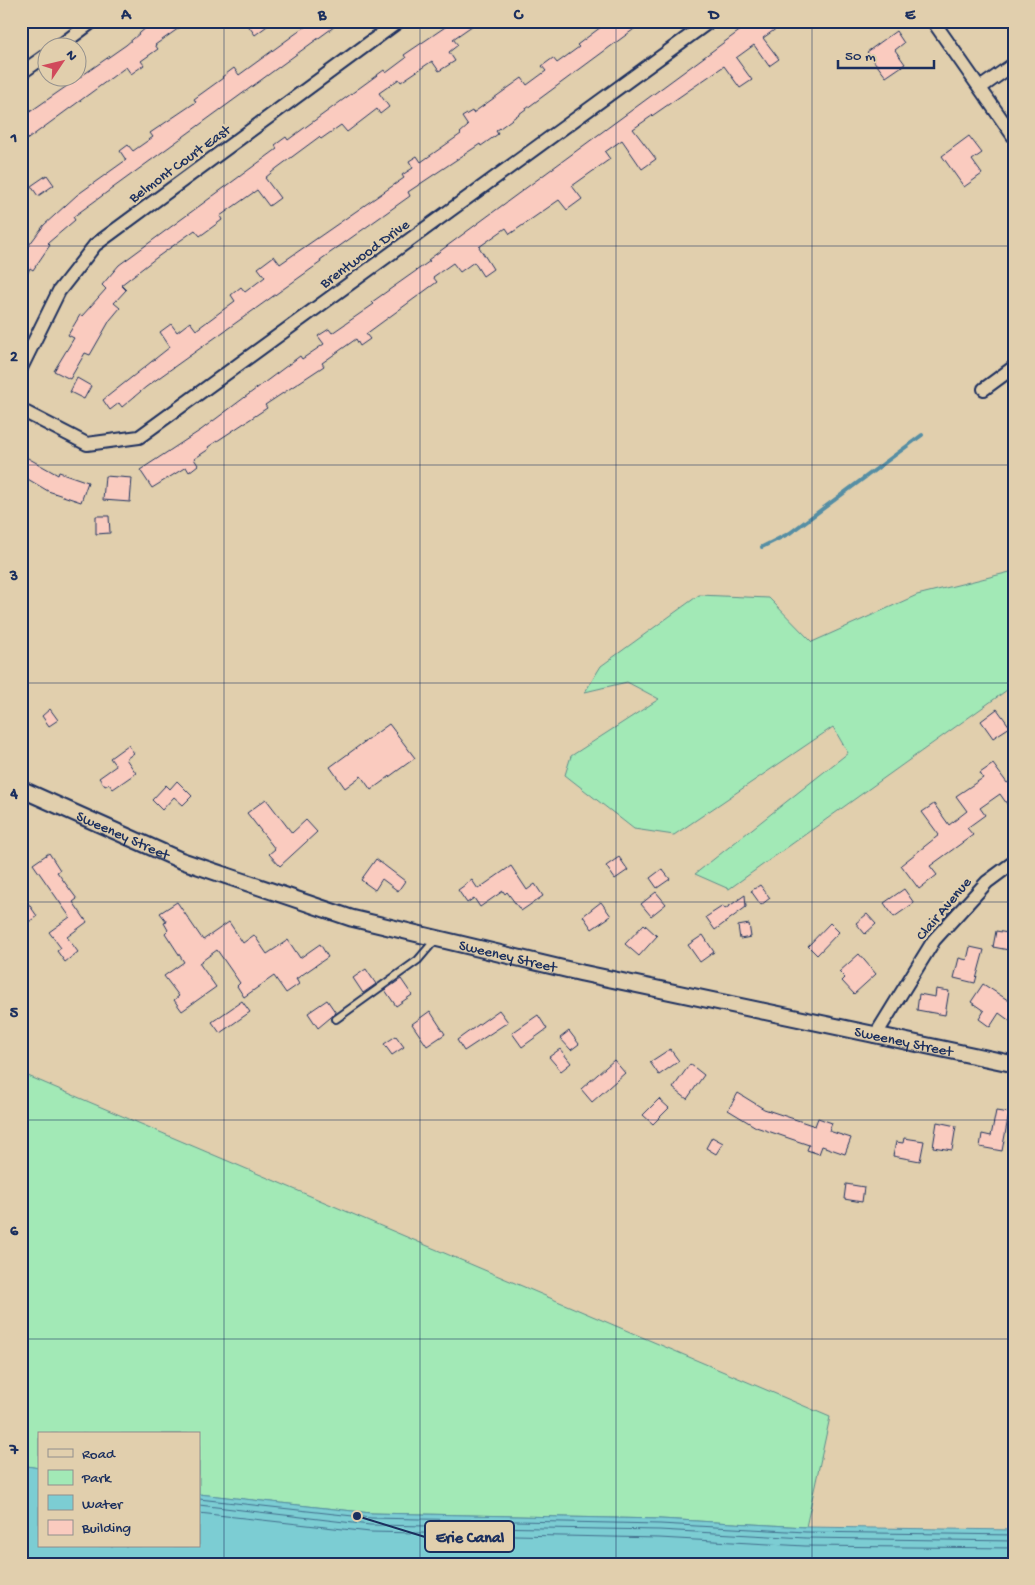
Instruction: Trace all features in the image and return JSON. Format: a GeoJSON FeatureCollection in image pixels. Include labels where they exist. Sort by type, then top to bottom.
{"type":"FeatureCollection","features":[{"type":"Feature","properties":{"kind":"street"},"geometry":{"type":"LineString","coordinates":[[70,38],[93,21]]}},
{"type":"Feature","properties":{"kind":"street","name":"Belmont Court East"},"geometry":{"type":"LineString","coordinates":[[21,368],[59,291],[95,245],[399,21]]}},
{"type":"Feature","properties":{"kind":"street","name":"Brentwood Drive"},"geometry":{"type":"LineString","coordinates":[[21,410],[87,444],[139,437],[710,21]]}},
{"type":"Feature","properties":{"kind":"street"},"geometry":{"type":"LineString","coordinates":[[933,21],[1014,137]]}},
{"type":"Feature","properties":{"kind":"street"},"geometry":{"type":"LineString","coordinates":[[21,73],[38,61]]}},
{"type":"Feature","properties":{"kind":"street"},"geometry":{"type":"LineString","coordinates":[[980,88],[1014,64]]}},
{"type":"Feature","properties":{"kind":"street"},"geometry":{"type":"LineString","coordinates":[[984,389],[1014,367]]}},
{"type":"Feature","properties":{"kind":"street","name":"Sweeney Street"},"geometry":{"type":"LineString","coordinates":[[21,789],[180,860],[351,918],[590,975],[1014,1064]]}},
{"type":"Feature","properties":{"kind":"street","name":"Clair Avenue"},"geometry":{"type":"LineString","coordinates":[[875,1036],[934,940],[987,882],[1014,862]]}},
{"type":"Feature","properties":{"kind":"lane"},"geometry":{"type":"LineString","coordinates":[[336,1019],[418,960],[435,938]]}},
{"type":"Feature","properties":{"kind":"green space"},"geometry":{"type":"Polygon","coordinates":[[[1014,571],[1014,685],[729,889],[695,874],[848,753],[833,727],[674,835],[634,829],[565,775],[571,756],[659,699],[627,682],[585,692],[601,666],[699,595],[769,598],[812,642],[917,595],[1014,571]]]}},
{"type":"Feature","properties":{"kind":"green space"},"geometry":{"type":"Polygon","coordinates":[[[21,1073],[830,1417],[806,1527],[660,1519],[371,1513],[200,1494],[200,1432],[38,1432],[38,1468],[21,1465],[21,1073]]]}},
{"type":"Feature","properties":{"kind":"water"},"geometry":{"type":"Polygon","coordinates":[[[21,1465],[38,1468],[38,1548],[200,1548],[200,1494],[371,1513],[660,1519],[806,1527],[1014,1530],[1014,1564],[21,1564],[21,1465]]]}},
{"type":"Feature","properties":{"kind":"building"},"geometry":{"type":"Polygon","coordinates":[[[154,21],[189,21],[155,45],[158,49],[141,61],[144,65],[131,74],[126,67],[21,144],[21,118],[64,88],[88,88],[88,71],[126,45],[154,21]]]}},
{"type":"Feature","properties":{"kind":"building"},"geometry":{"type":"Polygon","coordinates":[[[245,21],[274,21],[255,35],[245,21]]]}},
{"type":"Feature","properties":{"kind":"building"},"geometry":{"type":"Polygon","coordinates":[[[313,21],[342,21],[73,217],[75,220],[48,243],[50,245],[33,270],[30,268],[21,287],[21,256],[44,225],[77,195],[126,160],[120,151],[128,145],[133,151],[153,137],[150,133],[196,102],[194,99],[234,68],[239,75],[313,21]]]}},
{"type":"Feature","properties":{"kind":"building"},"geometry":{"type":"Polygon","coordinates":[[[454,21],[479,21],[453,39],[458,45],[449,52],[455,61],[439,71],[432,61],[401,82],[399,79],[379,93],[389,107],[380,114],[377,109],[347,132],[341,125],[321,139],[319,137],[277,168],[265,178],[280,198],[269,206],[257,190],[220,216],[222,220],[200,236],[195,230],[121,285],[126,290],[114,303],[120,308],[110,320],[90,355],[85,353],[70,379],[54,371],[74,338],[68,335],[80,315],[82,316],[106,289],[102,285],[119,265],[277,149],[275,145],[286,137],[288,140],[384,70],[386,73],[406,58],[404,55],[454,21]]]}},
{"type":"Feature","properties":{"kind":"building"},"geometry":{"type":"Polygon","coordinates":[[[609,21],[645,21],[496,131],[498,134],[408,192],[410,196],[320,260],[321,262],[146,387],[122,407],[119,403],[110,410],[103,400],[170,347],[160,332],[171,324],[177,332],[190,322],[196,330],[235,301],[231,295],[241,287],[245,292],[265,277],[258,268],[274,256],[280,264],[404,178],[402,175],[413,168],[409,161],[417,156],[421,162],[461,134],[468,126],[462,117],[472,111],[473,113],[522,78],[527,85],[546,71],[542,66],[553,58],[557,63],[609,21]]]}},
{"type":"Feature","properties":{"kind":"building"},"geometry":{"type":"Polygon","coordinates":[[[753,21],[787,21],[763,38],[779,59],[769,66],[754,45],[736,58],[752,80],[740,88],[724,66],[633,129],[656,159],[642,169],[622,140],[605,152],[610,159],[572,186],[582,199],[567,210],[559,200],[510,234],[506,228],[479,247],[493,269],[483,276],[474,262],[460,272],[453,263],[433,277],[437,282],[366,334],[370,339],[360,346],[356,339],[322,363],[324,366],[265,405],[267,408],[208,447],[209,449],[194,459],[198,465],[189,472],[186,467],[152,488],[140,470],[201,430],[300,356],[302,359],[324,344],[318,336],[329,329],[332,333],[374,304],[372,302],[430,261],[428,260],[753,21]]]}},
{"type":"Feature","properties":{"kind":"building"},"geometry":{"type":"Polygon","coordinates":[[[896,31],[904,43],[895,50],[905,64],[886,77],[867,52],[896,31]]]}},
{"type":"Feature","properties":{"kind":"building"},"geometry":{"type":"Polygon","coordinates":[[[969,136],[982,153],[972,160],[982,174],[964,187],[942,156],[969,136]]]}},
{"type":"Feature","properties":{"kind":"building"},"geometry":{"type":"Polygon","coordinates":[[[47,175],[54,185],[38,196],[31,186],[47,175]]]}},
{"type":"Feature","properties":{"kind":"building"},"geometry":{"type":"Polygon","coordinates":[[[77,378],[91,386],[84,399],[70,392],[77,378]]]}},
{"type":"Feature","properties":{"kind":"building"},"geometry":{"type":"Polygon","coordinates":[[[26,457],[58,475],[59,472],[88,482],[81,502],[48,491],[21,475],[21,464],[26,457]]]}},
{"type":"Feature","properties":{"kind":"building"},"geometry":{"type":"Polygon","coordinates":[[[105,476],[132,478],[130,502],[103,500],[105,476]]]}},
{"type":"Feature","properties":{"kind":"building"},"geometry":{"type":"Polygon","coordinates":[[[96,516],[109,516],[110,533],[96,534],[96,516]]]}},
{"type":"Feature","properties":{"kind":"building"},"geometry":{"type":"Polygon","coordinates":[[[50,709],[58,720],[49,726],[42,716],[50,709]]]}},
{"type":"Feature","properties":{"kind":"building"},"geometry":{"type":"Polygon","coordinates":[[[997,709],[1010,727],[993,738],[981,721],[997,709]]]}},
{"type":"Feature","properties":{"kind":"building"},"geometry":{"type":"Polygon","coordinates":[[[389,724],[415,758],[371,790],[361,776],[345,788],[330,767],[389,724]]]}},
{"type":"Feature","properties":{"kind":"building"},"geometry":{"type":"Polygon","coordinates":[[[128,745],[134,753],[126,759],[136,773],[113,789],[109,784],[105,786],[99,778],[116,766],[110,758],[128,745]]]}},
{"type":"Feature","properties":{"kind":"building"},"geometry":{"type":"Polygon","coordinates":[[[993,764],[1007,783],[1014,779],[1014,814],[1000,794],[980,808],[985,815],[967,828],[973,835],[930,866],[937,875],[919,889],[901,865],[939,835],[922,812],[934,804],[949,825],[967,811],[956,796],[983,778],[980,773],[993,764]]]}},
{"type":"Feature","properties":{"kind":"building"},"geometry":{"type":"Polygon","coordinates":[[[177,781],[192,796],[183,805],[174,797],[162,810],[152,800],[166,785],[170,789],[177,781]]]}},
{"type":"Feature","properties":{"kind":"building"},"geometry":{"type":"Polygon","coordinates":[[[266,799],[292,833],[306,820],[317,832],[280,866],[269,854],[275,849],[247,813],[266,799]]]}},
{"type":"Feature","properties":{"kind":"building"},"geometry":{"type":"Polygon","coordinates":[[[49,853],[60,870],[57,872],[77,899],[73,902],[87,922],[67,937],[78,952],[65,962],[57,951],[61,948],[49,932],[70,917],[33,864],[49,853]]]}},
{"type":"Feature","properties":{"kind":"building"},"geometry":{"type":"Polygon","coordinates":[[[619,857],[628,870],[615,879],[606,866],[619,857]]]}},
{"type":"Feature","properties":{"kind":"building"},"geometry":{"type":"Polygon","coordinates":[[[376,859],[405,881],[398,891],[382,879],[375,890],[361,880],[376,859]]]}},
{"type":"Feature","properties":{"kind":"building"},"geometry":{"type":"Polygon","coordinates":[[[511,866],[527,890],[535,884],[543,896],[521,911],[507,892],[505,894],[503,891],[480,907],[474,898],[467,903],[458,890],[472,880],[478,889],[511,866]]]}},
{"type":"Feature","properties":{"kind":"building"},"geometry":{"type":"Polygon","coordinates":[[[662,869],[670,879],[657,888],[650,878],[662,869]]]}},
{"type":"Feature","properties":{"kind":"building"},"geometry":{"type":"Polygon","coordinates":[[[760,885],[770,898],[761,905],[751,891],[760,885]]]}},
{"type":"Feature","properties":{"kind":"building"},"geometry":{"type":"Polygon","coordinates":[[[904,889],[914,903],[894,917],[884,903],[904,889]]]}},
{"type":"Feature","properties":{"kind":"building"},"geometry":{"type":"Polygon","coordinates":[[[656,892],[666,904],[651,916],[641,904],[656,892]]]}},
{"type":"Feature","properties":{"kind":"building"},"geometry":{"type":"Polygon","coordinates":[[[745,895],[746,907],[715,930],[706,917],[723,906],[725,909],[745,895]]]}},
{"type":"Feature","properties":{"kind":"building"},"geometry":{"type":"Polygon","coordinates":[[[177,902],[203,940],[229,922],[243,943],[254,935],[267,954],[288,940],[300,958],[320,944],[328,957],[296,979],[299,984],[286,993],[274,976],[244,997],[237,986],[240,983],[217,950],[199,963],[216,987],[182,1011],[174,1000],[179,996],[164,976],[184,962],[165,933],[168,930],[164,923],[167,922],[160,913],[177,902]]]}},
{"type":"Feature","properties":{"kind":"building"},"geometry":{"type":"Polygon","coordinates":[[[601,902],[611,916],[592,929],[583,916],[601,902]]]}},
{"type":"Feature","properties":{"kind":"building"},"geometry":{"type":"Polygon","coordinates":[[[28,903],[37,916],[26,924],[21,917],[21,908],[28,903]]]}},
{"type":"Feature","properties":{"kind":"building"},"geometry":{"type":"Polygon","coordinates":[[[867,914],[876,924],[865,934],[856,923],[867,914]]]}},
{"type":"Feature","properties":{"kind":"building"},"geometry":{"type":"Polygon","coordinates":[[[830,923],[839,932],[817,955],[808,946],[830,923]]]}},
{"type":"Feature","properties":{"kind":"building"},"geometry":{"type":"Polygon","coordinates":[[[644,924],[657,936],[639,956],[625,944],[644,924]]]}},
{"type":"Feature","properties":{"kind":"building"},"geometry":{"type":"Polygon","coordinates":[[[749,924],[751,937],[740,939],[738,926],[749,924]]]}},
{"type":"Feature","properties":{"kind":"building"},"geometry":{"type":"Polygon","coordinates":[[[996,931],[1014,934],[1014,951],[993,947],[996,931]]]}},
{"type":"Feature","properties":{"kind":"building"},"geometry":{"type":"Polygon","coordinates":[[[703,935],[714,952],[700,962],[688,945],[703,935]]]}},
{"type":"Feature","properties":{"kind":"building"},"geometry":{"type":"Polygon","coordinates":[[[970,947],[984,950],[975,983],[954,978],[959,958],[967,960],[970,947]]]}},
{"type":"Feature","properties":{"kind":"building"},"geometry":{"type":"Polygon","coordinates":[[[859,954],[876,974],[854,994],[842,981],[845,978],[839,972],[859,954]]]}},
{"type":"Feature","properties":{"kind":"building"},"geometry":{"type":"Polygon","coordinates":[[[366,969],[376,984],[363,993],[353,978],[366,969]]]}},
{"type":"Feature","properties":{"kind":"building"},"geometry":{"type":"Polygon","coordinates":[[[401,979],[412,995],[396,1006],[385,990],[401,979]]]}},
{"type":"Feature","properties":{"kind":"building"},"geometry":{"type":"Polygon","coordinates":[[[983,984],[1014,1004],[1014,1024],[999,1013],[990,1027],[979,1019],[984,1011],[971,1002],[983,984]]]}},
{"type":"Feature","properties":{"kind":"building"},"geometry":{"type":"Polygon","coordinates":[[[936,989],[949,991],[945,1015],[917,1010],[919,994],[935,997],[936,989]]]}},
{"type":"Feature","properties":{"kind":"building"},"geometry":{"type":"Polygon","coordinates":[[[327,1000],[336,1013],[318,1028],[308,1013],[327,1000]]]}},
{"type":"Feature","properties":{"kind":"building"},"geometry":{"type":"Polygon","coordinates":[[[242,1001],[250,1012],[220,1033],[212,1022],[242,1001]]]}},
{"type":"Feature","properties":{"kind":"building"},"geometry":{"type":"Polygon","coordinates":[[[499,1010],[508,1022],[464,1051],[457,1040],[499,1010]]]}},
{"type":"Feature","properties":{"kind":"building"},"geometry":{"type":"Polygon","coordinates":[[[430,1011],[445,1034],[427,1046],[412,1024],[430,1011]]]}},
{"type":"Feature","properties":{"kind":"building"},"geometry":{"type":"Polygon","coordinates":[[[538,1015],[547,1029],[522,1047],[512,1033],[538,1015]]]}},
{"type":"Feature","properties":{"kind":"building"},"geometry":{"type":"Polygon","coordinates":[[[569,1031],[579,1044],[571,1050],[560,1038],[569,1031]]]}},
{"type":"Feature","properties":{"kind":"building"},"geometry":{"type":"Polygon","coordinates":[[[396,1036],[404,1047],[392,1055],[384,1044],[396,1036]]]}},
{"type":"Feature","properties":{"kind":"building"},"geometry":{"type":"Polygon","coordinates":[[[560,1049],[571,1063],[561,1071],[549,1057],[560,1049]]]}},
{"type":"Feature","properties":{"kind":"building"},"geometry":{"type":"Polygon","coordinates":[[[670,1049],[679,1061],[659,1075],[650,1062],[670,1049]]]}},
{"type":"Feature","properties":{"kind":"building"},"geometry":{"type":"Polygon","coordinates":[[[614,1060],[625,1073],[592,1102],[581,1089],[614,1060]]]}},
{"type":"Feature","properties":{"kind":"building"},"geometry":{"type":"Polygon","coordinates":[[[690,1064],[704,1075],[687,1099],[673,1088],[690,1064]]]}},
{"type":"Feature","properties":{"kind":"building"},"geometry":{"type":"Polygon","coordinates":[[[738,1093],[764,1109],[815,1126],[818,1118],[832,1123],[829,1131],[851,1138],[845,1154],[822,1146],[819,1154],[807,1150],[809,1145],[756,1127],[728,1110],[738,1093]]]}},
{"type":"Feature","properties":{"kind":"building"},"geometry":{"type":"Polygon","coordinates":[[[659,1099],[669,1108],[653,1124],[643,1115],[659,1099]]]}},
{"type":"Feature","properties":{"kind":"building"},"geometry":{"type":"Polygon","coordinates":[[[996,1111],[1009,1113],[1002,1151],[980,1147],[982,1134],[991,1136],[996,1111]]]}},
{"type":"Feature","properties":{"kind":"building"},"geometry":{"type":"Polygon","coordinates":[[[937,1122],[956,1126],[952,1150],[933,1147],[937,1122]]]}},
{"type":"Feature","properties":{"kind":"building"},"geometry":{"type":"Polygon","coordinates":[[[712,1137],[723,1143],[716,1154],[706,1148],[712,1137]]]}},
{"type":"Feature","properties":{"kind":"building"},"geometry":{"type":"Polygon","coordinates":[[[904,1138],[924,1141],[920,1161],[893,1156],[896,1142],[903,1143],[904,1138]]]}},
{"type":"Feature","properties":{"kind":"building"},"geometry":{"type":"Polygon","coordinates":[[[846,1184],[864,1187],[862,1202],[844,1199],[846,1184]]]}},
{"type":"Feature","properties":{"kind":"waterway"},"geometry":{"type":"LineString","coordinates":[[762,547],[790,533],[922,435]]}},
{"type":"Feature","properties":{"kind":"place","name":"Erie Canal"},"geometry":{"type":"Point","coordinates":[357,1516]}}]}
